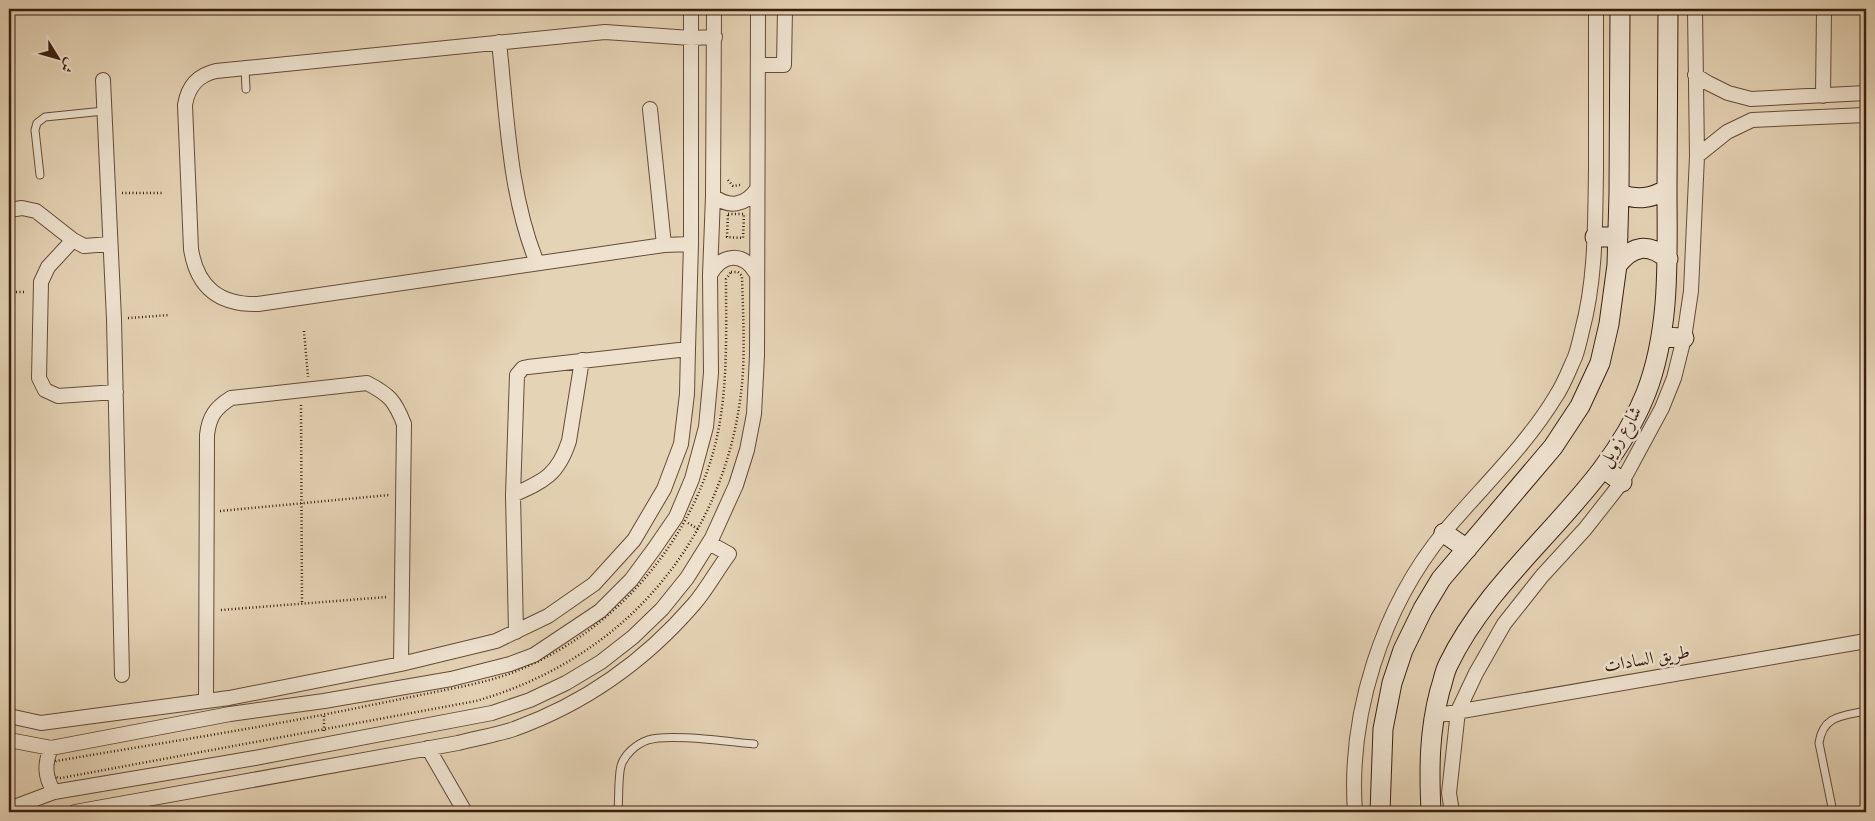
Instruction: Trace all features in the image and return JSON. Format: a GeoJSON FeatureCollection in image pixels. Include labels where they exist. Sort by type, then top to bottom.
{"type":"FeatureCollection","features":[{"type":"Feature","properties":{"kind":"main road"},"geometry":{"type":"LineString","coordinates":[[1380,812],[1383,728],[1392,683],[1403,650],[1422,609],[1442,579],[1466,549],[1553,447],[1580,406],[1600,363],[1617,265],[1620,9]]}},
{"type":"Feature","properties":{"kind":"main road","name":"شارع زويل"},"geometry":{"type":"LineString","coordinates":[[1431,812],[1430,752],[1433,716],[1447,666],[1478,615],[1603,468],[1620,444],[1642,401],[1655,365],[1661,336],[1668,258],[1668,9]]}},
{"type":"Feature","properties":{"kind":"main road"},"geometry":{"type":"LineString","coordinates":[[1619,194],[1644,199],[1656,196],[1667,190]]}},
{"type":"Feature","properties":{"kind":"main road"},"geometry":{"type":"LineString","coordinates":[[1595,237],[1618,238]]}},
{"type":"Feature","properties":{"kind":"main road"},"geometry":{"type":"LineString","coordinates":[[1617,265],[1624,256],[1635,250],[1647,248],[1658,251],[1668,258]]}},
{"type":"Feature","properties":{"kind":"main road"},"geometry":{"type":"LineString","coordinates":[[1661,336],[1684,338]]}},
{"type":"Feature","properties":{"kind":"main road"},"geometry":{"type":"LineString","coordinates":[[1603,468],[1622,482]]}},
{"type":"Feature","properties":{"kind":"main road"},"geometry":{"type":"LineString","coordinates":[[1444,533],[1466,549]]}},
{"type":"Feature","properties":{"kind":"street"},"geometry":{"type":"LineString","coordinates":[[9,716],[41,723],[229,698],[400,664],[496,641],[548,616],[594,584],[634,540],[664,489],[681,444],[687,394],[691,244],[691,9]]}},
{"type":"Feature","properties":{"kind":"street"},"geometry":{"type":"LineString","coordinates":[[9,740],[51,748],[230,714],[324,708],[510,664],[526,658],[558,640],[600,611],[631,580],[676,517],[692,479],[706,427],[711,373],[710,275],[713,196],[714,9]]}},
{"type":"Feature","properties":{"kind":"street"},"geometry":{"type":"LineString","coordinates":[[9,809],[54,792],[255,758],[492,713],[530,700],[566,683],[601,662],[662,609],[687,578],[710,540],[736,485],[749,441],[754,414],[757,356],[758,9]]}},
{"type":"Feature","properties":{"kind":"street"},"geometry":{"type":"LineString","coordinates":[[758,65],[784,65],[785,9]]}},
{"type":"Feature","properties":{"kind":"street"},"geometry":{"type":"LineString","coordinates":[[1354,812],[1353,784],[1356,744],[1364,694],[1377,652],[1396,608],[1420,566],[1444,533],[1519,447],[1557,396],[1576,354],[1588,310],[1595,237],[1596,9]]}},
{"type":"Feature","properties":{"kind":"street"},"geometry":{"type":"LineString","coordinates":[[1452,812],[1449,793],[1458,711],[1476,673],[1504,624],[1622,482],[1662,408],[1674,378],[1684,338],[1691,291],[1697,156],[1695,9]]}},
{"type":"Feature","properties":{"kind":"street"},"geometry":{"type":"LineString","coordinates":[[1823,96],[1824,9]]}},
{"type":"Feature","properties":{"kind":"street"},"geometry":{"type":"LineString","coordinates":[[691,244],[664,245],[241,305],[226,300],[212,292],[201,280],[194,265],[191,249],[185,105],[191,86],[206,73],[605,32],[691,38],[714,37]]}},
{"type":"Feature","properties":{"kind":"street"},"geometry":{"type":"LineString","coordinates":[[499,42],[515,185],[527,239],[537,263]]}},
{"type":"Feature","properties":{"kind":"street"},"geometry":{"type":"LineString","coordinates":[[1695,75],[1728,93],[1751,99],[1866,93]]}},
{"type":"Feature","properties":{"kind":"street"},"geometry":{"type":"LineString","coordinates":[[103,80],[114,319],[122,675]]}},
{"type":"Feature","properties":{"kind":"street"},"geometry":{"type":"LineString","coordinates":[[1751,99],[1752,120]]}},
{"type":"Feature","properties":{"kind":"street"},"geometry":{"type":"LineString","coordinates":[[650,108],[664,245]]}},
{"type":"Feature","properties":{"kind":"street"},"geometry":{"type":"LineString","coordinates":[[1697,156],[1727,132],[1752,120],[1866,115]]}},
{"type":"Feature","properties":{"kind":"street"},"geometry":{"type":"LineString","coordinates":[[713,196],[728,204],[737,204],[745,202],[757,189]]}},
{"type":"Feature","properties":{"kind":"street"},"geometry":{"type":"LineString","coordinates":[[12,209],[22,208],[36,211],[73,240],[89,247],[110,244]]}},
{"type":"Feature","properties":{"kind":"street"},"geometry":{"type":"LineString","coordinates":[[73,240],[48,267],[41,282],[39,378],[45,390],[58,396],[116,392]]}},
{"type":"Feature","properties":{"kind":"street"},"geometry":{"type":"LineString","coordinates":[[710,275],[714,267],[728,258],[737,258],[745,261],[752,266],[756,273]]}},
{"type":"Feature","properties":{"kind":"street"},"geometry":{"type":"LineString","coordinates":[[516,632],[514,495],[517,375],[523,368],[688,349]]}},
{"type":"Feature","properties":{"kind":"street"},"geometry":{"type":"LineString","coordinates":[[514,495],[547,479],[565,453],[569,441],[582,360]]}},
{"type":"Feature","properties":{"kind":"street"},"geometry":{"type":"LineString","coordinates":[[206,701],[207,435],[208,424],[213,413],[221,404],[231,398],[368,383],[385,392],[397,407],[404,424],[400,664]]}},
{"type":"Feature","properties":{"kind":"street"},"geometry":{"type":"LineString","coordinates":[[75,812],[458,742],[513,729],[565,708],[613,679],[657,644],[689,609],[729,554],[710,540]]}},
{"type":"Feature","properties":{"kind":"street","name":"طريق السادات"},"geometry":{"type":"LineString","coordinates":[[1433,716],[1866,641]]}},
{"type":"Feature","properties":{"kind":"street"},"geometry":{"type":"LineString","coordinates":[[229,698],[230,714]]}},
{"type":"Feature","properties":{"kind":"street"},"geometry":{"type":"LineString","coordinates":[[51,748],[46,759],[45,770],[48,782],[54,792]]}},
{"type":"Feature","properties":{"kind":"street"},"geometry":{"type":"LineString","coordinates":[[428,748],[465,812]]}},
{"type":"Feature","properties":{"kind":"street"},"geometry":{"type":"LineString","coordinates":[[255,758],[256,779]]}},
{"type":"Feature","properties":{"kind":"lane"},"geometry":{"type":"LineString","coordinates":[[245,68],[246,89]]}},
{"type":"Feature","properties":{"kind":"lane"},"geometry":{"type":"LineString","coordinates":[[40,175],[35,130],[39,120],[45,117],[104,111]]}},
{"type":"Feature","properties":{"kind":"lane"},"geometry":{"type":"LineString","coordinates":[[1833,812],[1819,743],[1820,734],[1830,721],[1837,717],[1866,711]]}},
{"type":"Feature","properties":{"kind":"lane"},"geometry":{"type":"LineString","coordinates":[[618,812],[621,767],[628,754],[647,740],[663,737],[754,744]]}},
{"type":"Feature","properties":{"kind":"path"},"geometry":{"type":"LineString","coordinates":[[9,167],[12,209]]}},
{"type":"Feature","properties":{"kind":"path"},"geometry":{"type":"LineString","coordinates":[[728,171],[728,181],[730,184],[737,186],[742,183]]}},
{"type":"Feature","properties":{"kind":"path"},"geometry":{"type":"LineString","coordinates":[[108,194],[164,193]]}},
{"type":"Feature","properties":{"kind":"path"},"geometry":{"type":"LineString","coordinates":[[728,214],[744,214],[743,238],[727,237],[728,214]]}},
{"type":"Feature","properties":{"kind":"path"},"geometry":{"type":"LineString","coordinates":[[730,272],[738,272],[742,276],[743,370],[740,401],[726,463],[715,494],[698,529],[671,571],[633,613],[598,643],[558,667],[516,688],[476,701],[61,778],[54,776],[51,770],[56,761],[324,708],[472,684],[513,672],[544,658],[581,635],[625,599],[659,561],[674,540],[684,521],[703,482],[716,442],[725,370],[726,279],[730,272]]}},
{"type":"Feature","properties":{"kind":"path"},"geometry":{"type":"LineString","coordinates":[[9,292],[40,292]]}},
{"type":"Feature","properties":{"kind":"path"},"geometry":{"type":"LineString","coordinates":[[114,319],[169,315]]}},
{"type":"Feature","properties":{"kind":"path"},"geometry":{"type":"LineString","coordinates":[[302,603],[304,331]]}},
{"type":"Feature","properties":{"kind":"path"},"geometry":{"type":"LineString","coordinates":[[207,512],[403,494]]}},
{"type":"Feature","properties":{"kind":"path"},"geometry":{"type":"LineString","coordinates":[[684,521],[698,529],[710,540]]}},
{"type":"Feature","properties":{"kind":"path"},"geometry":{"type":"LineString","coordinates":[[206,611],[401,596]]}},
{"type":"Feature","properties":{"kind":"path"},"geometry":{"type":"LineString","coordinates":[[324,708],[325,744]]}}]}
